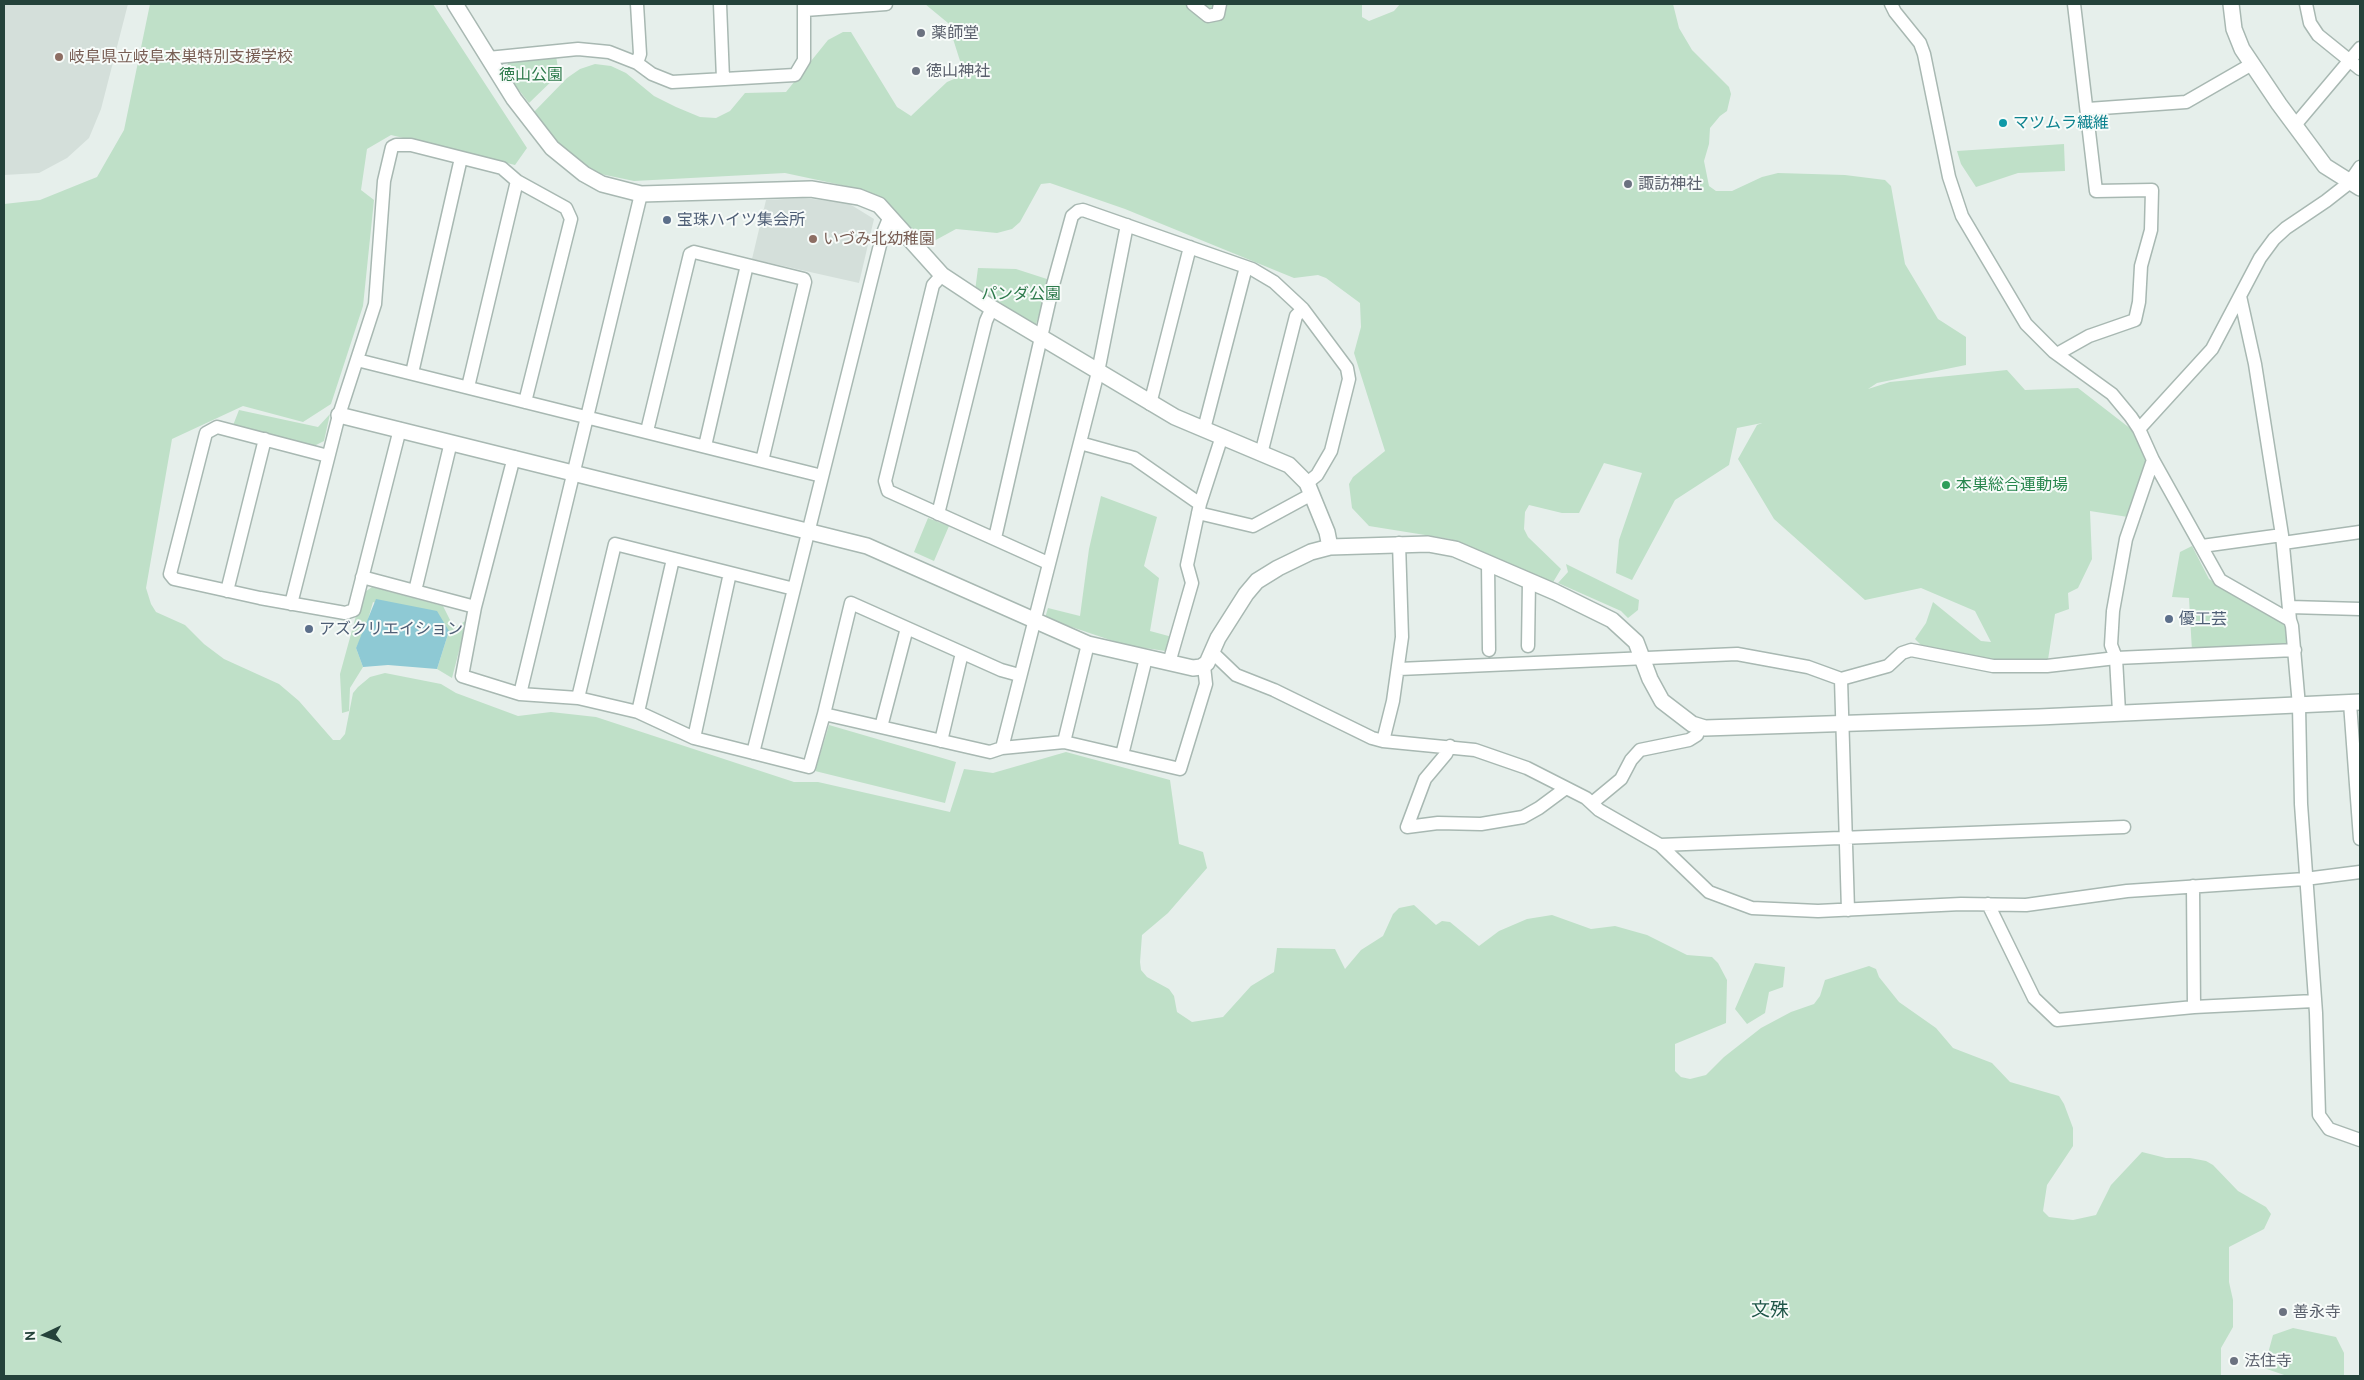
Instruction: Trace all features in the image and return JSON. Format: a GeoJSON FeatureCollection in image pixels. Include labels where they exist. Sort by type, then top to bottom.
{"type":"FeatureCollection","features":[{"type":"Feature","properties":{"kind":"street"},"geometry":{"type":"LineString","coordinates":[[455,4],[514,99],[552,148],[564,160],[602,184],[641,194],[811,189],[830,191],[879,205],[942,275],[992,308],[1150,404],[1204,430],[1289,465],[1310,488],[1330,547]]}},
{"type":"Feature","properties":{"kind":"street"},"geometry":{"type":"LineString","coordinates":[[637,4],[640,54],[637,63]]}},
{"type":"Feature","properties":{"kind":"street"},"geometry":{"type":"LineString","coordinates":[[720,4],[723,79]]}},
{"type":"Feature","properties":{"kind":"street"},"geometry":{"type":"LineString","coordinates":[[488,58],[578,49],[609,52],[637,63],[652,74],[672,82],[795,75],[804,60],[805,7],[886,4]]}},
{"type":"Feature","properties":{"kind":"street"},"geometry":{"type":"LineString","coordinates":[[1193,4],[1208,16],[1218,14],[1220,4]]}},
{"type":"Feature","properties":{"kind":"street"},"geometry":{"type":"LineString","coordinates":[[1892,4],[1895,12],[1920,43],[1924,54],[1949,176],[1962,216],[2026,324],[2057,354],[2112,394],[2140,429],[2153,460],[2220,580],[2290,614],[2360,609]]}},
{"type":"Feature","properties":{"kind":"street"},"geometry":{"type":"LineString","coordinates":[[2057,354],[2089,336],[2135,320],[2139,302],[2141,266],[2151,230],[2152,190],[2096,191],[2088,109],[2074,4]]}},
{"type":"Feature","properties":{"kind":"street"},"geometry":{"type":"LineString","coordinates":[[2231,4],[2236,37],[2252,64],[2325,166],[2354,185]]}},
{"type":"Feature","properties":{"kind":"street"},"geometry":{"type":"LineString","coordinates":[[2306,4],[2310,23],[2318,35],[2360,69]]}},
{"type":"Feature","properties":{"kind":"street"},"geometry":{"type":"LineString","coordinates":[[2296,124],[2360,48]]}},
{"type":"Feature","properties":{"kind":"street"},"geometry":{"type":"LineString","coordinates":[[2088,109],[2186,102],[2252,64]]}},
{"type":"Feature","properties":{"kind":"street"},"geometry":{"type":"LineString","coordinates":[[291,604],[339,415],[375,304],[384,180],[392,147],[396,145],[411,146],[502,168],[517,181],[566,208],[570,219],[525,402]]}},
{"type":"Feature","properties":{"kind":"street"},"geometry":{"type":"LineString","coordinates":[[412,373],[461,158]]}},
{"type":"Feature","properties":{"kind":"street"},"geometry":{"type":"LineString","coordinates":[[2140,429],[2212,349],[2260,258],[2274,239],[2286,228],[2354,185],[2360,167]]}},
{"type":"Feature","properties":{"kind":"street"},"geometry":{"type":"LineString","coordinates":[[468,387],[517,181]]}},
{"type":"Feature","properties":{"kind":"street"},"geometry":{"type":"LineString","coordinates":[[520,694],[641,194]]}},
{"type":"Feature","properties":{"kind":"street"},"geometry":{"type":"LineString","coordinates":[[995,538],[1053,285],[1072,216],[1078,211],[1083,210],[1246,267],[1274,282],[1303,309],[1347,368],[1349,379],[1331,451],[1310,488],[1253,526],[1199,508],[1134,458],[1080,443]]}},
{"type":"Feature","properties":{"kind":"street"},"geometry":{"type":"LineString","coordinates":[[753,753],[883,233],[890,216]]}},
{"type":"Feature","properties":{"kind":"street"},"geometry":{"type":"LineString","coordinates":[[1002,748],[1019,674],[1098,372],[1127,225]]}},
{"type":"Feature","properties":{"kind":"street"},"geometry":{"type":"LineString","coordinates":[[1150,404],[1190,247]]}},
{"type":"Feature","properties":{"kind":"street"},"geometry":{"type":"LineString","coordinates":[[647,431],[690,254],[694,252],[804,279],[805,282],[762,460]]}},
{"type":"Feature","properties":{"kind":"street"},"geometry":{"type":"LineString","coordinates":[[705,446],[747,265]]}},
{"type":"Feature","properties":{"kind":"street"},"geometry":{"type":"LineString","coordinates":[[1204,430],[1246,267]]}},
{"type":"Feature","properties":{"kind":"street"},"geometry":{"type":"LineString","coordinates":[[942,275],[933,285],[884,482],[888,491],[1048,563]]}},
{"type":"Feature","properties":{"kind":"street"},"geometry":{"type":"LineString","coordinates":[[2240,296],[2255,364],[2282,539],[2295,650],[2299,706],[2298,750],[2314,1001],[2319,1115],[2329,1129],[2360,1140]]}},
{"type":"Feature","properties":{"kind":"street"},"geometry":{"type":"LineString","coordinates":[[938,514],[986,320],[992,308]]}},
{"type":"Feature","properties":{"kind":"street"},"geometry":{"type":"LineString","coordinates":[[1262,454],[1296,316],[1303,309]]}},
{"type":"Feature","properties":{"kind":"street"},"geometry":{"type":"LineString","coordinates":[[357,360],[822,476]]}},
{"type":"Feature","properties":{"kind":"street"},"geometry":{"type":"LineString","coordinates":[[339,415],[809,530],[867,546],[1088,644],[1193,668],[1204,666]]}},
{"type":"Feature","properties":{"kind":"street"},"geometry":{"type":"LineString","coordinates":[[328,456],[217,427],[206,433],[170,574],[174,580],[345,613],[354,610],[400,429]]}},
{"type":"Feature","properties":{"kind":"street"},"geometry":{"type":"LineString","coordinates":[[1169,663],[1192,583],[1187,565],[1199,508],[1222,436]]}},
{"type":"Feature","properties":{"kind":"street"},"geometry":{"type":"LineString","coordinates":[[227,591],[265,439]]}},
{"type":"Feature","properties":{"kind":"street"},"geometry":{"type":"LineString","coordinates":[[415,591],[451,442]]}},
{"type":"Feature","properties":{"kind":"street"},"geometry":{"type":"LineString","coordinates":[[514,457],[475,607],[460,673],[462,676],[520,694],[578,698],[638,712],[694,738],[809,767],[852,603],[1001,670],[1019,674]]}},
{"type":"Feature","properties":{"kind":"street"},"geometry":{"type":"LineString","coordinates":[[2119,712],[2116,658],[2111,645],[2117,586],[2121,575],[2126,539],[2153,460]]}},
{"type":"Feature","properties":{"kind":"street"},"geometry":{"type":"LineString","coordinates":[[2202,546],[2360,532]]}},
{"type":"Feature","properties":{"kind":"street"},"geometry":{"type":"LineString","coordinates":[[1383,741],[1399,669],[1402,637],[1399,543]]}},
{"type":"Feature","properties":{"kind":"street"},"geometry":{"type":"LineString","coordinates":[[824,714],[990,752],[1002,748],[1064,742],[1180,769],[1206,684],[1204,666],[1227,623],[1256,581],[1311,552],[1330,547],[1399,543],[1428,544],[1455,550],[1529,581],[1612,620],[1636,642],[1650,679],[1662,701],[1673,712],[1699,726],[1746,728],[2299,706],[2355,702],[2360,839]]}},
{"type":"Feature","properties":{"kind":"street"},"geometry":{"type":"LineString","coordinates":[[578,698],[615,544],[794,589]]}},
{"type":"Feature","properties":{"kind":"street"},"geometry":{"type":"LineString","coordinates":[[638,712],[673,559]]}},
{"type":"Feature","properties":{"kind":"street"},"geometry":{"type":"LineString","coordinates":[[1488,564],[1489,650]]}},
{"type":"Feature","properties":{"kind":"street"},"geometry":{"type":"LineString","coordinates":[[694,738],[730,573]]}},
{"type":"Feature","properties":{"kind":"street"},"geometry":{"type":"LineString","coordinates":[[362,577],[475,607]]}},
{"type":"Feature","properties":{"kind":"street"},"geometry":{"type":"LineString","coordinates":[[1528,646],[1529,581]]}},
{"type":"Feature","properties":{"kind":"street"},"geometry":{"type":"LineString","coordinates":[[881,727],[907,628]]}},
{"type":"Feature","properties":{"kind":"street"},"geometry":{"type":"LineString","coordinates":[[1064,742],[1088,644]]}},
{"type":"Feature","properties":{"kind":"street"},"geometry":{"type":"LineString","coordinates":[[1399,669],[1737,654],[1808,667],[1840,679],[1888,666],[1902,653],[1911,650],[1993,666],[2047,666],[2116,658],[2295,650]]}},
{"type":"Feature","properties":{"kind":"street"},"geometry":{"type":"LineString","coordinates":[[1212,652],[1236,675],[1274,690],[1383,741],[1450,746],[1475,750],[1510,760],[1566,788],[1592,803],[1634,832],[1660,845],[1709,892],[1752,908],[1848,910],[1988,904],[2026,905],[2127,891],[2306,879],[2360,872]]}},
{"type":"Feature","properties":{"kind":"street"},"geometry":{"type":"LineString","coordinates":[[941,741],[962,653]]}},
{"type":"Feature","properties":{"kind":"street"},"geometry":{"type":"LineString","coordinates":[[1122,755],[1146,658]]}},
{"type":"Feature","properties":{"kind":"street"},"geometry":{"type":"LineString","coordinates":[[1840,679],[1847,837],[1848,910]]}},
{"type":"Feature","properties":{"kind":"street"},"geometry":{"type":"LineString","coordinates":[[1592,803],[1621,779],[1631,760],[1640,750],[1689,740],[1696,736],[1699,726]]}},
{"type":"Feature","properties":{"kind":"street"},"geometry":{"type":"LineString","coordinates":[[1450,746],[1446,754],[1425,779],[1407,827],[1438,823],[1481,824],[1523,817],[1566,788]]}},
{"type":"Feature","properties":{"kind":"street"},"geometry":{"type":"LineString","coordinates":[[1660,845],[2124,827]]}},
{"type":"Feature","properties":{"kind":"street"},"geometry":{"type":"LineString","coordinates":[[2193,886],[2194,1007]]}},
{"type":"Feature","properties":{"kind":"street"},"geometry":{"type":"LineString","coordinates":[[1988,904],[2034,998],[2056,1020],[2194,1007],[2314,1001]]}},
{"type":"Feature","properties":{"kind":"shaded area","name":"岐阜県立岐阜本巣特別支援学校"},"geometry":{"type":"Polygon","coordinates":[[[4,4],[128,4],[101,109],[89,138],[67,158],[39,173],[4,175],[4,4]]]}},
{"type":"Feature","properties":{"kind":"shaded area","name":"いづみ北幼稚園"},"geometry":{"type":"Polygon","coordinates":[[[803,198],[848,203],[874,219],[859,283],[752,259],[766,200],[803,198]]]}},
{"type":"Feature","properties":{"kind":"green space"},"geometry":{"type":"Polygon","coordinates":[[[150,4],[433,4],[527,148],[515,165],[391,135],[367,149],[361,190],[374,200],[363,306],[331,404],[303,422],[243,406],[172,439],[146,588],[151,604],[156,612],[185,625],[204,644],[224,659],[279,684],[299,701],[333,740],[340,740],[345,734],[353,693],[370,677],[385,673],[441,684],[456,693],[518,716],[551,712],[596,717],[794,782],[818,782],[950,812],[964,769],[993,773],[1066,752],[1170,780],[1179,844],[1203,852],[1207,868],[1168,913],[1142,935],[1140,962],[1141,970],[1147,977],[1169,989],[1174,996],[1177,1012],[1192,1022],[1223,1017],[1251,986],[1274,972],[1277,948],[1335,949],[1345,969],[1361,950],[1383,936],[1393,914],[1399,908],[1414,905],[1436,925],[1442,921],[1450,922],[1479,946],[1499,931],[1527,919],[1552,915],[1591,929],[1615,926],[1647,935],[1687,955],[1712,957],[1718,963],[1727,980],[1726,1023],[1675,1044],[1675,1071],[1681,1077],[1690,1079],[1706,1075],[1724,1057],[1761,1028],[1791,1012],[1814,1004],[1820,996],[1825,980],[1869,966],[1876,969],[1879,977],[1899,1002],[1936,1028],[1953,1048],[1992,1063],[2010,1082],[2059,1096],[2073,1128],[2073,1146],[2047,1185],[2043,1211],[2049,1217],[2073,1220],[2096,1215],[2111,1185],[2142,1152],[2166,1158],[2190,1158],[2206,1161],[2213,1165],[2238,1191],[2266,1207],[2271,1214],[2264,1229],[2229,1247],[2229,1282],[2233,1300],[2233,1327],[2221,1348],[2221,1376],[4,1376],[4,204],[40,200],[97,177],[124,130],[150,4]]]}},
{"type":"Feature","properties":{"kind":"green space"},"geometry":{"type":"Polygon","coordinates":[[[925,4],[1362,4],[1362,17],[1369,21],[1394,11],[1400,4],[1673,4],[1679,28],[1692,50],[1729,87],[1731,94],[1727,111],[1710,128],[1709,144],[1704,161],[1709,186],[1716,191],[1732,191],[1762,177],[1778,173],[1845,175],[1885,180],[1891,186],[1905,264],[1938,319],[1966,337],[1966,365],[1877,383],[1868,389],[1890,382],[2007,370],[2025,390],[2078,388],[2131,429],[2147,460],[2128,517],[2090,511],[2092,559],[2078,588],[2068,593],[2069,609],[2055,614],[2047,666],[1929,653],[1915,639],[1926,623],[1933,602],[1981,641],[1991,642],[1975,611],[1921,588],[1865,600],[1774,519],[1738,459],[1757,425],[1762,423],[1737,428],[1729,465],[1675,500],[1632,580],[1616,573],[1619,540],[1642,473],[1604,463],[1579,513],[1562,513],[1529,505],[1525,512],[1524,529],[1528,537],[1561,569],[1552,584],[1450,539],[1369,526],[1352,508],[1349,484],[1353,477],[1385,451],[1354,353],[1361,327],[1360,303],[1326,278],[1318,275],[1294,278],[1125,209],[1050,183],[1041,184],[1020,222],[1012,229],[997,233],[956,229],[934,241],[926,240],[872,196],[846,186],[785,173],[634,181],[591,172],[547,138],[532,114],[567,78],[580,69],[595,64],[611,66],[626,73],[654,96],[676,107],[700,117],[716,118],[730,111],[745,93],[786,92],[828,40],[843,32],[851,32],[897,107],[911,116],[947,82],[954,79],[961,64],[948,23],[925,4]]]}},
{"type":"Feature","properties":{"kind":"green space","name":"徳山公園"},"geometry":{"type":"Polygon","coordinates":[[[556,56],[559,74],[529,103],[504,71],[511,58],[556,56]]]}},
{"type":"Feature","properties":{"kind":"green space"},"geometry":{"type":"Polygon","coordinates":[[[2064,144],[2065,171],[2018,173],[1976,187],[1961,164],[1957,151],[2064,144]]]}},
{"type":"Feature","properties":{"kind":"green space","name":"パンダ公園"},"geometry":{"type":"Polygon","coordinates":[[[978,268],[1016,269],[1050,280],[1036,324],[1030,325],[975,291],[978,268]]]}},
{"type":"Feature","properties":{"kind":"green space"},"geometry":{"type":"Polygon","coordinates":[[[239,410],[318,427],[330,414],[324,441],[314,446],[232,428],[239,410]]]}},
{"type":"Feature","properties":{"kind":"green space"},"geometry":{"type":"Polygon","coordinates":[[[1101,496],[1157,517],[1144,566],[1159,578],[1150,631],[1176,638],[1172,652],[1125,645],[1045,618],[1048,608],[1080,616],[1089,549],[1101,496]]]}},
{"type":"Feature","properties":{"kind":"green space"},"geometry":{"type":"Polygon","coordinates":[[[928,518],[949,526],[934,561],[914,552],[928,518]]]}},
{"type":"Feature","properties":{"kind":"green space"},"geometry":{"type":"Polygon","coordinates":[[[2192,546],[2209,579],[2272,617],[2282,620],[2287,625],[2288,647],[2192,651],[2189,598],[2172,597],[2180,552],[2192,546]]]}},
{"type":"Feature","properties":{"kind":"green space"},"geometry":{"type":"Polygon","coordinates":[[[1566,564],[1639,600],[1638,610],[1628,618],[1621,611],[1558,583],[1568,572],[1566,564]]]}},
{"type":"Feature","properties":{"kind":"green space"},"geometry":{"type":"Polygon","coordinates":[[[372,587],[443,606],[454,628],[467,620],[452,678],[437,669],[449,631],[373,602],[365,630],[356,648],[363,667],[350,688],[349,711],[342,713],[340,674],[362,594],[372,587]]]}},
{"type":"Feature","properties":{"kind":"green space"},"geometry":{"type":"Polygon","coordinates":[[[829,725],[956,762],[945,803],[815,771],[829,725]]]}},
{"type":"Feature","properties":{"kind":"green space"},"geometry":{"type":"Polygon","coordinates":[[[1755,963],[1785,967],[1783,987],[1769,992],[1765,1013],[1747,1024],[1735,1009],[1755,963]]]}},
{"type":"Feature","properties":{"kind":"green space"},"geometry":{"type":"Polygon","coordinates":[[[2293,1328],[2336,1337],[2344,1353],[2344,1376],[2287,1376],[2264,1368],[2273,1335],[2293,1328]]]}},
{"type":"Feature","properties":{"kind":"water"},"geometry":{"type":"Polygon","coordinates":[[[376,599],[437,611],[449,631],[437,669],[388,665],[363,667],[356,648],[376,599]]]}},
{"type":"Feature","properties":{"kind":"place","name":"薬師堂"},"geometry":{"type":"Point","coordinates":[921,33]}},
{"type":"Feature","properties":{"kind":"place","name":"岐阜県立岐阜本巣特別支援学校"},"geometry":{"type":"Point","coordinates":[59,57]}},
{"type":"Feature","properties":{"kind":"place","name":"徳山神社"},"geometry":{"type":"Point","coordinates":[916,71]}},
{"type":"Feature","properties":{"kind":"place","name":"マツムラ繊維"},"geometry":{"type":"Point","coordinates":[2003,123]}},
{"type":"Feature","properties":{"kind":"place","name":"諏訪神社"},"geometry":{"type":"Point","coordinates":[1628,184]}},
{"type":"Feature","properties":{"kind":"place","name":"宝珠ハイツ集会所"},"geometry":{"type":"Point","coordinates":[667,220]}},
{"type":"Feature","properties":{"kind":"place","name":"いづみ北幼稚園"},"geometry":{"type":"Point","coordinates":[813,239]}},
{"type":"Feature","properties":{"kind":"place","name":"本巣総合運動場"},"geometry":{"type":"Point","coordinates":[1946,485]}},
{"type":"Feature","properties":{"kind":"place","name":"優工芸"},"geometry":{"type":"Point","coordinates":[2169,619]}},
{"type":"Feature","properties":{"kind":"place","name":"アズクリエイション"},"geometry":{"type":"Point","coordinates":[309,629]}},
{"type":"Feature","properties":{"kind":"place","name":"善永寺"},"geometry":{"type":"Point","coordinates":[2283,1312]}},
{"type":"Feature","properties":{"kind":"place","name":"法住寺"},"geometry":{"type":"Point","coordinates":[2234,1361]}},
{"type":"Feature","properties":{"kind":"district","name":"文殊"},"geometry":{"type":"Point","coordinates":[1770,1310]}}]}
